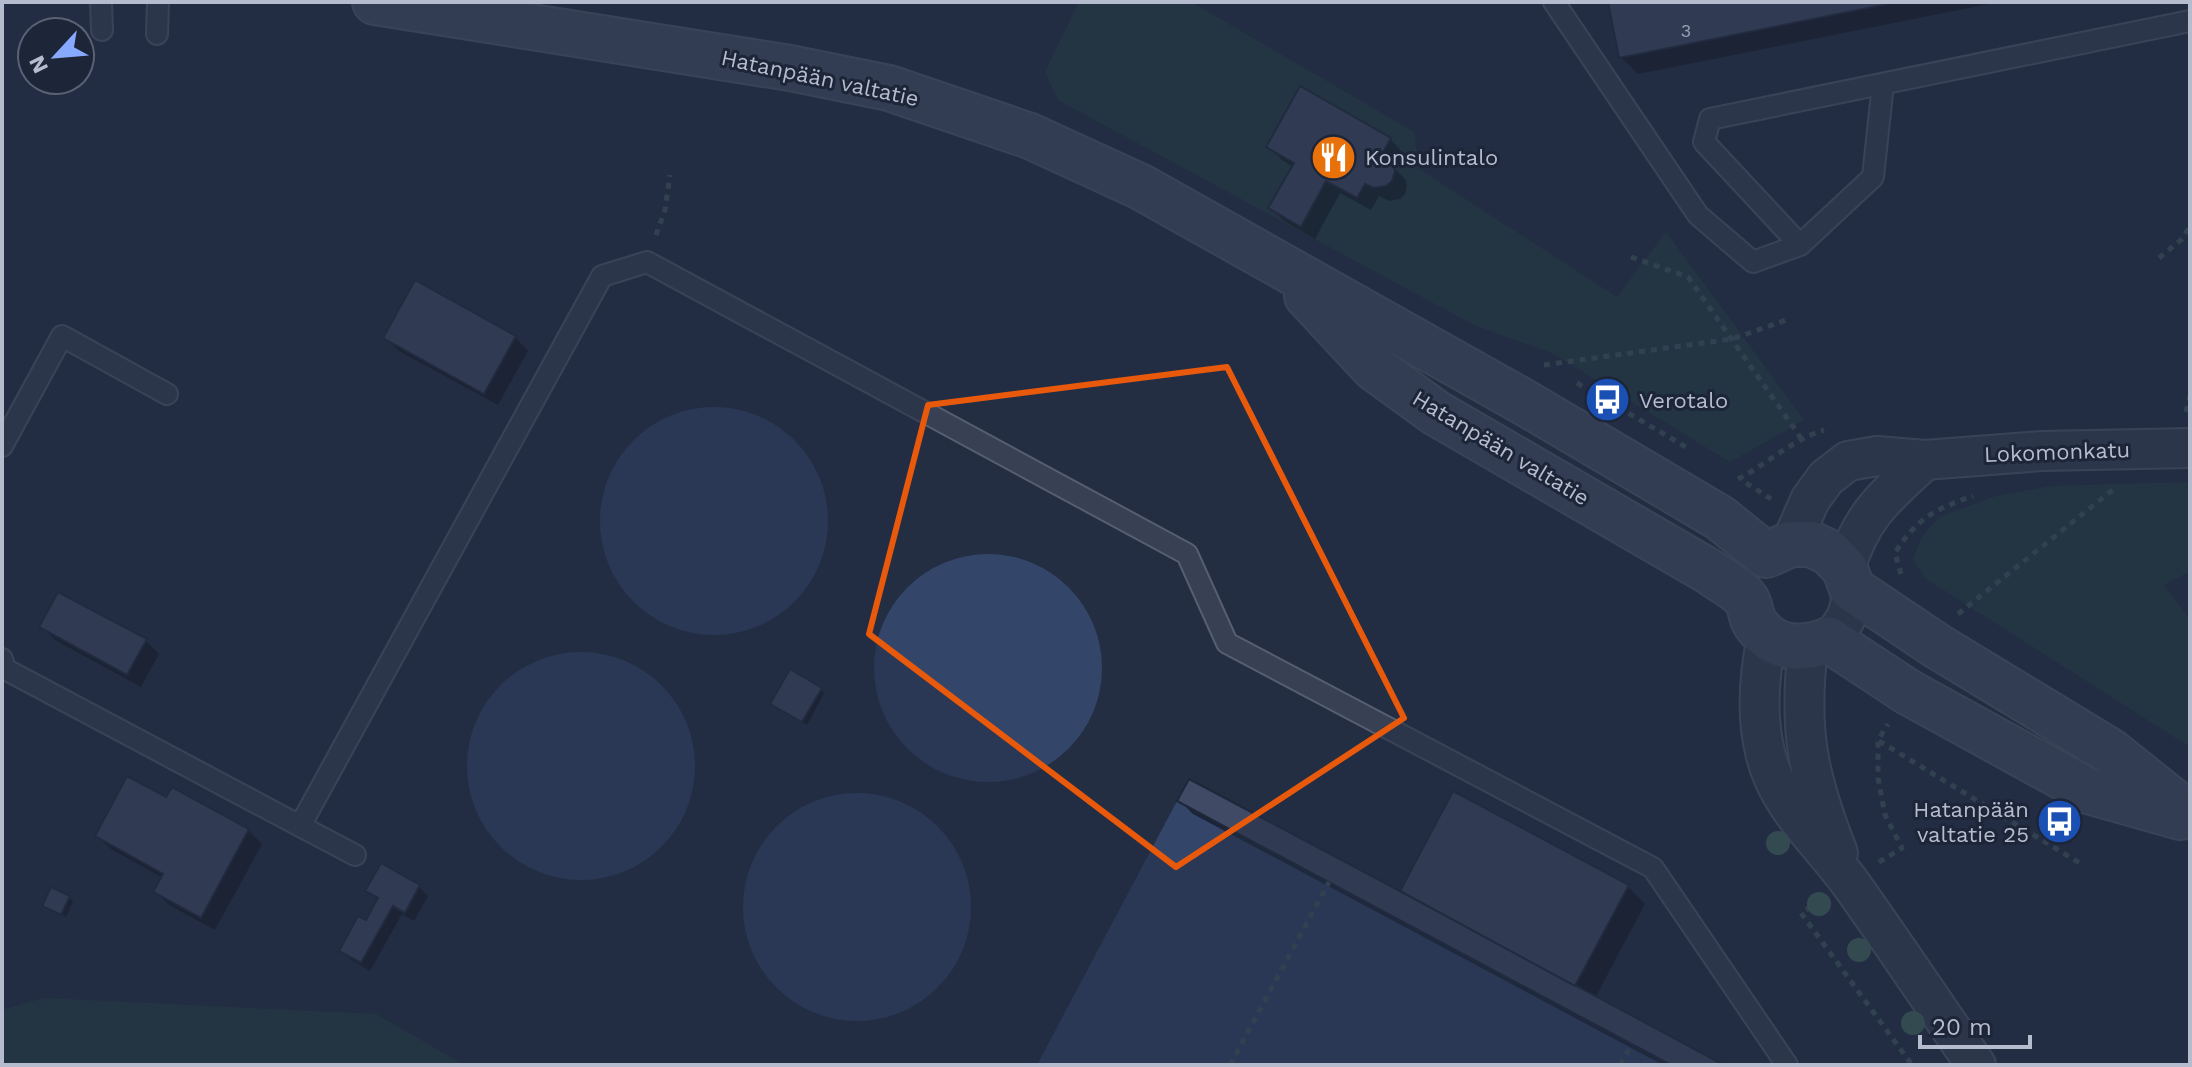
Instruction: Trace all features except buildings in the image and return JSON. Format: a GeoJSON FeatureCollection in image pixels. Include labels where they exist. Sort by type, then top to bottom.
{"type":"FeatureCollection","features":[{"type":"Feature","properties":{"kind":"main road","name":"Hatanpään valtatie"},"geometry":{"type":"LineString","coordinates":[[375,2],[790,68],[889,88],[1030,136],[1141,187],[1522,401],[1778,550],[1811,544],[1830,553],[1848,579],[1937,646],[2110,751],[2190,817]]}},
{"type":"Feature","properties":{"kind":"main road","name":"Hatanpään valtatie"},"geometry":{"type":"LineString","coordinates":[[1280,266],[1374,368],[1424,404],[1710,572],[1747,600],[1753,621],[1908,692],[2088,791],[2190,817]]}},
{"type":"Feature","properties":{"kind":"street","name":"Lokomonkatu"},"geometry":{"type":"LineString","coordinates":[[1778,550],[1826,478],[1848,461],[1877,456],[1925,460],[2042,451],[2187,432]]}},
{"type":"Feature","properties":{"kind":"street"},"geometry":{"type":"LineString","coordinates":[[1925,460],[1875,506],[1862,524],[1848,579],[1851,608],[1843,626],[1802,642],[1760,671],[1759,694],[1765,753],[1783,798],[1849,882],[1976,1065]]}},
{"type":"Feature","properties":{"kind":"street"},"geometry":{"type":"LineString","coordinates":[[1747,600],[1749,581],[1757,564],[1778,550]]}},
{"type":"Feature","properties":{"kind":"lane"},"geometry":{"type":"LineString","coordinates":[[101,2],[102,30]]}},
{"type":"Feature","properties":{"kind":"lane"},"geometry":{"type":"LineString","coordinates":[[157,34],[158,2]]}},
{"type":"Feature","properties":{"kind":"lane"},"geometry":{"type":"LineString","coordinates":[[1554,2],[1698,215],[1753,262],[1800,245],[1873,177],[1883,84]]}},
{"type":"Feature","properties":{"kind":"lane"},"geometry":{"type":"LineString","coordinates":[[1800,245],[1704,142],[1710,119],[2190,21]]}},
{"type":"Feature","properties":{"kind":"lane"},"geometry":{"type":"LineString","coordinates":[[300,826],[602,276],[647,262],[1187,554],[1227,643],[1653,868],[1787,1065]]}},
{"type":"Feature","properties":{"kind":"lane"},"geometry":{"type":"LineString","coordinates":[[2,446],[62,336],[167,394]]}},
{"type":"Feature","properties":{"kind":"lane"},"geometry":{"type":"LineString","coordinates":[[2,659],[5,669],[355,855]]}},
{"type":"Feature","properties":{"kind":"path"},"geometry":{"type":"LineString","coordinates":[[647,262],[665,210],[670,175]]}},
{"type":"Feature","properties":{"kind":"path"},"geometry":{"type":"LineString","coordinates":[[2159,258],[2182,239],[2190,226]]}},
{"type":"Feature","properties":{"kind":"path"},"geometry":{"type":"LineString","coordinates":[[1631,257],[1688,277],[1801,438]]}},
{"type":"Feature","properties":{"kind":"path"},"geometry":{"type":"LineString","coordinates":[[1544,365],[1732,339],[1789,319]]}},
{"type":"Feature","properties":{"kind":"path"},"geometry":{"type":"LineString","coordinates":[[2187,432],[2190,396]]}},
{"type":"Feature","properties":{"kind":"path"},"geometry":{"type":"LineString","coordinates":[[1954,617],[2127,478]]}},
{"type":"Feature","properties":{"kind":"path"},"geometry":{"type":"LineString","coordinates":[[1904,587],[1895,553],[1908,531],[1940,507],[1982,493]]}},
{"type":"Feature","properties":{"kind":"path"},"geometry":{"type":"LineString","coordinates":[[1902,848],[1885,815],[1878,778],[1878,740],[2083,865]]}},
{"type":"Feature","properties":{"kind":"path"},"geometry":{"type":"LineString","coordinates":[[1230,1065],[1329,882]]}},
{"type":"Feature","properties":{"kind":"path"},"geometry":{"type":"LineString","coordinates":[[1801,913],[1912,1065]]}},
{"type":"Feature","properties":{"kind":"path"},"geometry":{"type":"LineString","coordinates":[[1620,1065],[1632,1044]]}},
{"type":"Feature","properties":{"kind":"highlighted area"},"geometry":{"type":"Polygon","coordinates":[[[1227,367],[1404,718],[1176,867],[869,634],[928,405],[1227,367]]]}},
{"type":"Feature","properties":{"kind":"shaded area"},"geometry":{"type":"Polygon","coordinates":[[[1079,2],[1191,2],[1414,132],[1419,169],[1617,297],[1666,232],[1804,420],[1730,462],[1552,353],[1474,325],[1058,100],[1045,72],[1079,2]]]}},
{"type":"Feature","properties":{"kind":"shaded area"},"geometry":{"type":"Polygon","coordinates":[[[2190,482],[2190,571],[2164,585],[2190,620],[2190,747],[1925,578],[1913,559],[1922,537],[1939,517],[1996,496],[2051,486],[2190,482]]]}},
{"type":"Feature","properties":{"kind":"shaded area"},"geometry":{"type":"Polygon","coordinates":[[[43,998],[376,1014],[464,1065],[2,1065],[2,1010],[43,998]]]}},
{"type":"Feature","properties":{"kind":"water"},"geometry":{"type":"Polygon","coordinates":[[[714,407],[757,416],[777,426],[794,441],[809,458],[819,478],[828,521],[819,564],[809,584],[794,601],[777,616],[757,626],[714,635],[671,626],[651,616],[634,601],[619,584],[609,564],[600,521],[609,478],[619,458],[634,441],[651,426],[671,416],[714,407]]]}},
{"type":"Feature","properties":{"kind":"water"},"geometry":{"type":"Polygon","coordinates":[[[988,554],[1031,563],[1068,588],[1093,625],[1102,668],[1093,711],[1068,748],[1031,773],[988,782],[945,773],[908,748],[883,711],[874,668],[883,625],[908,588],[945,563],[988,554]]]}},
{"type":"Feature","properties":{"kind":"water"},"geometry":{"type":"Polygon","coordinates":[[[581,652],[624,661],[661,686],[686,723],[695,766],[686,809],[661,846],[624,871],[581,880],[538,871],[501,846],[476,809],[467,766],[476,723],[501,686],[538,661],[581,652]]]}},
{"type":"Feature","properties":{"kind":"water"},"geometry":{"type":"Polygon","coordinates":[[[857,793],[900,802],[937,827],[962,864],[971,907],[962,950],[937,987],[900,1012],[857,1021],[814,1012],[777,987],[752,950],[743,907],[752,864],[777,827],[814,802],[857,793]]]}},
{"type":"Feature","properties":{"kind":"water"},"geometry":{"type":"Polygon","coordinates":[[[1177,801],[1671,1065],[1037,1065],[1177,801]]]}},
{"type":"Feature","properties":{"kind":"place","name":"Konsulintalo"},"geometry":{"type":"Point","coordinates":[1334,157]}},
{"type":"Feature","properties":{"kind":"place","name":"Verotalo"},"geometry":{"type":"Point","coordinates":[1608,400]}},
{"type":"Feature","properties":{"kind":"place","name":"Hatanpään valtatie 25"},"geometry":{"type":"Point","coordinates":[2060,822]}}]}
